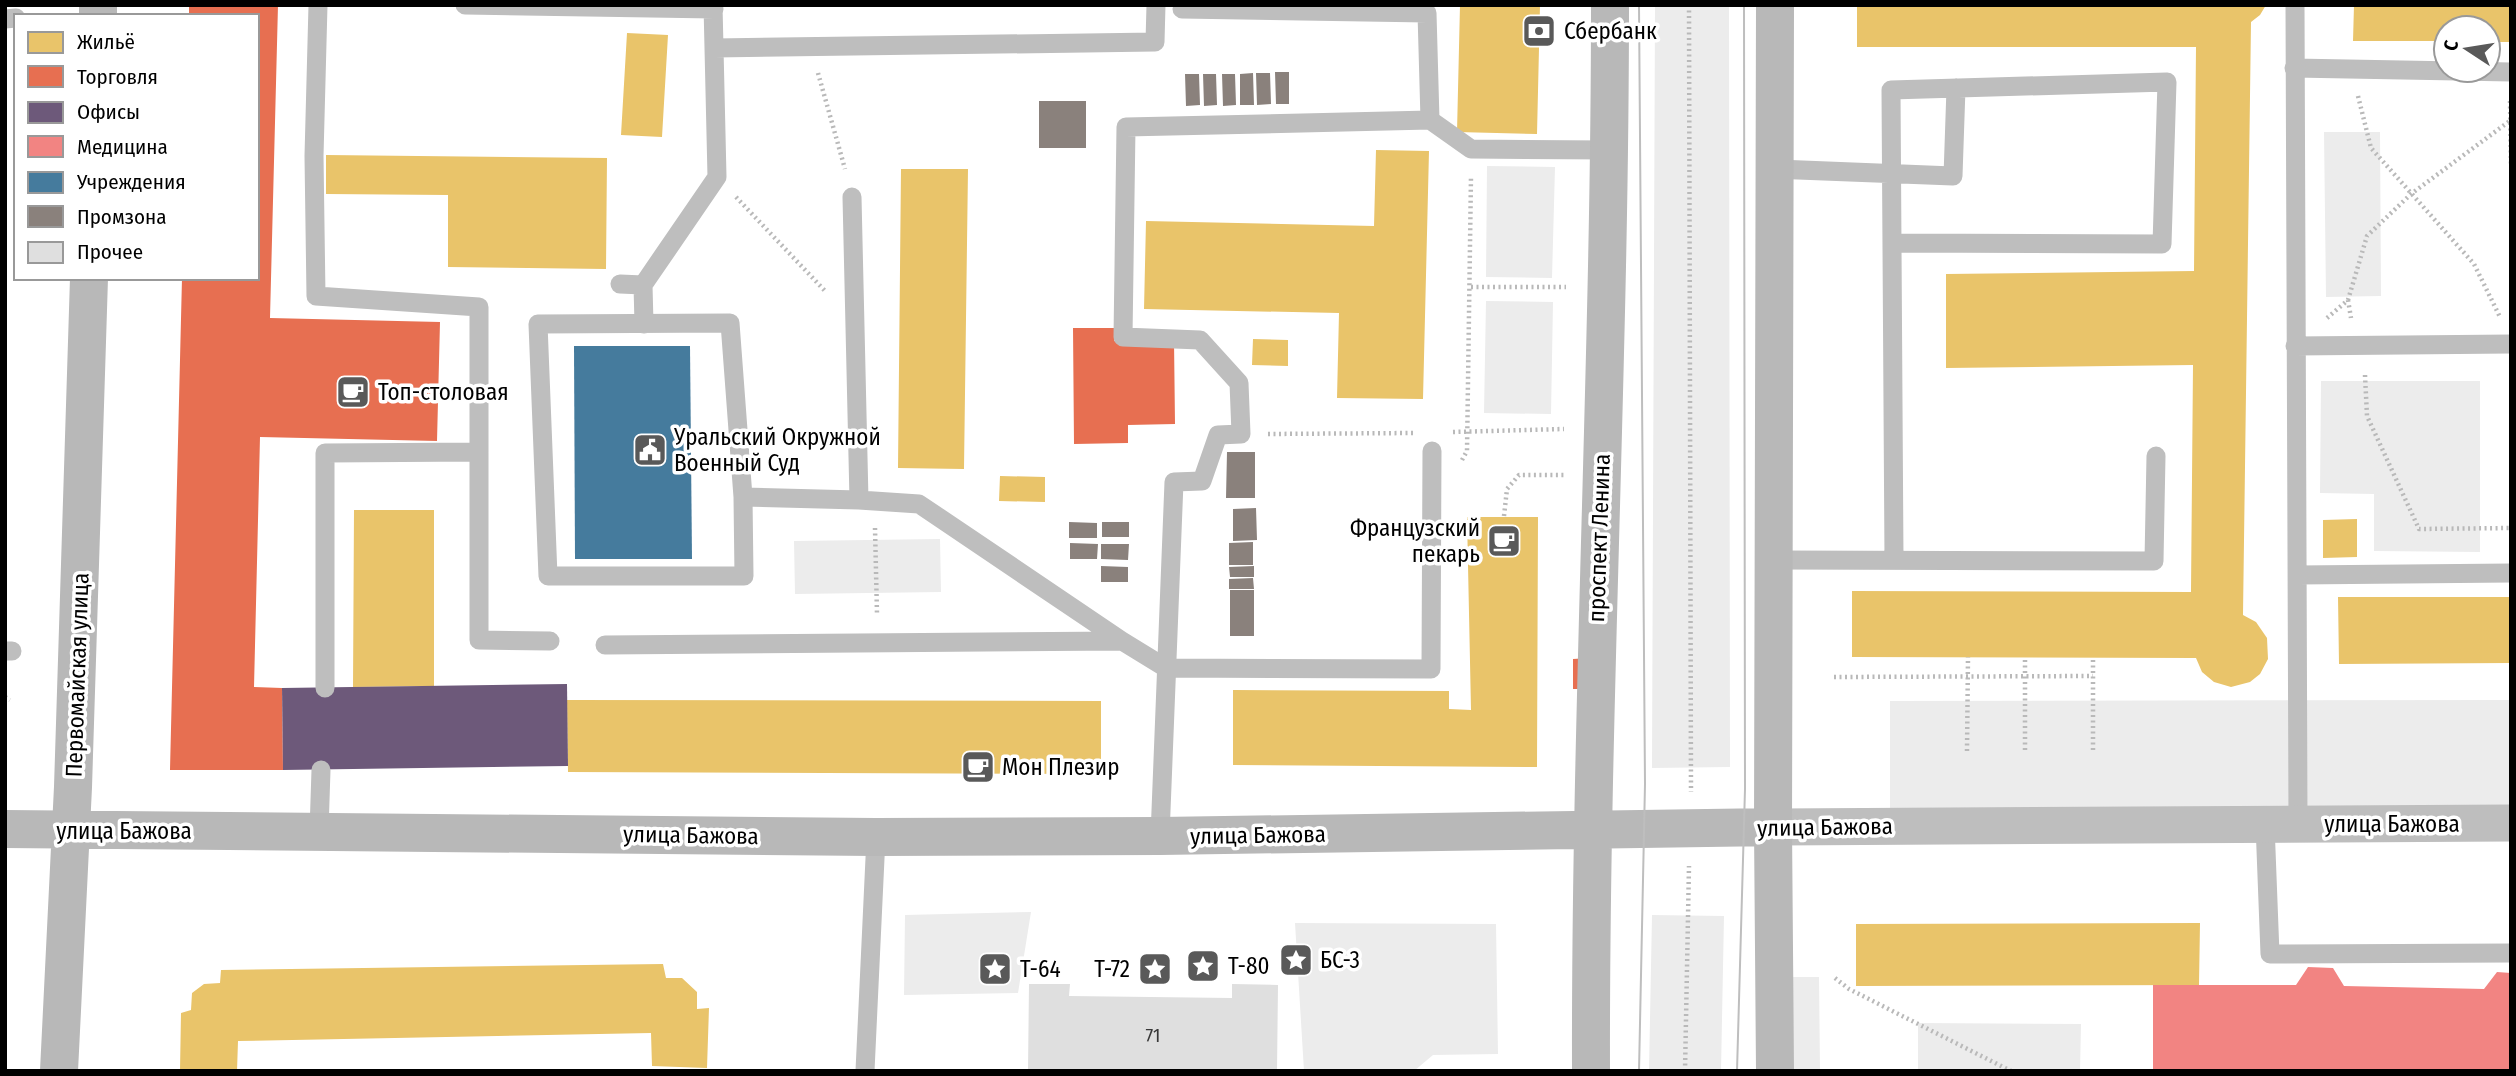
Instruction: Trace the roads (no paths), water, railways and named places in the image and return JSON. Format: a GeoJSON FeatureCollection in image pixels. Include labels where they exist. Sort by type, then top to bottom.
{"type":"FeatureCollection","features":[{"type":"Feature","properties":{"kind":"street","name":"проспект Ленина"},"geometry":{"type":"LineString","coordinates":[[1591,1071],[1590,884],[1610,150],[1610,5]]}},
{"type":"Feature","properties":{"kind":"street"},"geometry":{"type":"LineString","coordinates":[[1775,5],[1775,1071]]}},
{"type":"Feature","properties":{"kind":"street","name":"Первомайская улица"},"geometry":{"type":"LineString","coordinates":[[58,1071],[71,831],[89,280]]}},
{"type":"Feature","properties":{"kind":"street","name":"улица Бажова"},"geometry":{"type":"LineString","coordinates":[[5,829],[876,837],[1160,836],[1773,827],[2511,823]]}},
{"type":"Feature","properties":{"kind":"lane"},"geometry":{"type":"LineString","coordinates":[[318,5],[314,156],[316,296],[479,307],[479,640],[550,641]]}},
{"type":"Feature","properties":{"kind":"lane"},"geometry":{"type":"LineString","coordinates":[[465,5],[713,7],[717,177],[643,285],[644,324]]}},
{"type":"Feature","properties":{"kind":"lane"},"geometry":{"type":"LineString","coordinates":[[715,48],[1155,42],[1156,5]]}},
{"type":"Feature","properties":{"kind":"lane"},"geometry":{"type":"LineString","coordinates":[[2295,5],[2298,575],[2270,954],[2511,953]]}},
{"type":"Feature","properties":{"kind":"lane"},"geometry":{"type":"LineString","coordinates":[[1182,9],[1427,13],[1430,120]]}},
{"type":"Feature","properties":{"kind":"lane"},"geometry":{"type":"LineString","coordinates":[[2294,68],[2511,72]]}},
{"type":"Feature","properties":{"kind":"lane"},"geometry":{"type":"LineString","coordinates":[[1892,243],[2162,244],[2167,82],[1891,90],[1894,560]]}},
{"type":"Feature","properties":{"kind":"lane"},"geometry":{"type":"LineString","coordinates":[[1775,169],[1953,176],[1956,88]]}},
{"type":"Feature","properties":{"kind":"lane"},"geometry":{"type":"LineString","coordinates":[[1160,836],[1174,482],[1202,481],[1218,435],[1241,434],[1239,383],[1200,340],[1123,337],[1126,127],[1430,120],[1471,149],[1610,150]]}},
{"type":"Feature","properties":{"kind":"lane"},"geometry":{"type":"LineString","coordinates":[[852,197],[855,324],[867,501]]}},
{"type":"Feature","properties":{"kind":"lane"},"geometry":{"type":"LineString","coordinates":[[620,284],[643,285]]}},
{"type":"Feature","properties":{"kind":"lane"},"geometry":{"type":"LineString","coordinates":[[730,323],[743,497],[744,576],[548,576],[538,324],[730,323]]}},
{"type":"Feature","properties":{"kind":"lane"},"geometry":{"type":"LineString","coordinates":[[2295,346],[2508,337]]}},
{"type":"Feature","properties":{"kind":"lane"},"geometry":{"type":"LineString","coordinates":[[743,497],[919,504],[1166,668],[1431,669],[1432,451]]}},
{"type":"Feature","properties":{"kind":"lane"},"geometry":{"type":"LineString","coordinates":[[325,688],[326,453],[479,452]]}},
{"type":"Feature","properties":{"kind":"lane"},"geometry":{"type":"LineString","coordinates":[[1774,561],[2154,561],[2156,456]]}},
{"type":"Feature","properties":{"kind":"lane"},"geometry":{"type":"LineString","coordinates":[[2298,575],[2511,573]]}},
{"type":"Feature","properties":{"kind":"lane"},"geometry":{"type":"LineString","coordinates":[[606,645],[1122,641]]}},
{"type":"Feature","properties":{"kind":"lane"},"geometry":{"type":"LineString","coordinates":[[319,831],[321,770]]}},
{"type":"Feature","properties":{"kind":"lane"},"geometry":{"type":"LineString","coordinates":[[865,1071],[876,837]]}},
{"type":"Feature","properties":{"kind":"tram line"},"geometry":{"type":"LineString","coordinates":[[1639,5],[1645,784],[1639,1071]]}},
{"type":"Feature","properties":{"kind":"tram line"},"geometry":{"type":"LineString","coordinates":[[1737,1071],[1745,789],[1744,5]]}},
{"type":"Feature","properties":{"kind":"place","name":"Сбербанк"},"geometry":{"type":"Point","coordinates":[1539,31]}},
{"type":"Feature","properties":{"kind":"place","name":"Топ-столовая"},"geometry":{"type":"Point","coordinates":[353,392]}},
{"type":"Feature","properties":{"kind":"place","name":"Уральский Окружной Военный Суд"},"geometry":{"type":"Point","coordinates":[650,450]}},
{"type":"Feature","properties":{"kind":"place","name":"Французский пекарь"},"geometry":{"type":"Point","coordinates":[1504,541]}},
{"type":"Feature","properties":{"kind":"place","name":"Мон Плезир"},"geometry":{"type":"Point","coordinates":[978,767]}},
{"type":"Feature","properties":{"kind":"place","name":"БС-3"},"geometry":{"type":"Point","coordinates":[1296,960]}},
{"type":"Feature","properties":{"kind":"place","name":"Т-80"},"geometry":{"type":"Point","coordinates":[1203,966]}},
{"type":"Feature","properties":{"kind":"place","name":"Т-64"},"geometry":{"type":"Point","coordinates":[995,969]}},
{"type":"Feature","properties":{"kind":"place","name":"Т-72"},"geometry":{"type":"Point","coordinates":[1155,969]}}]}
